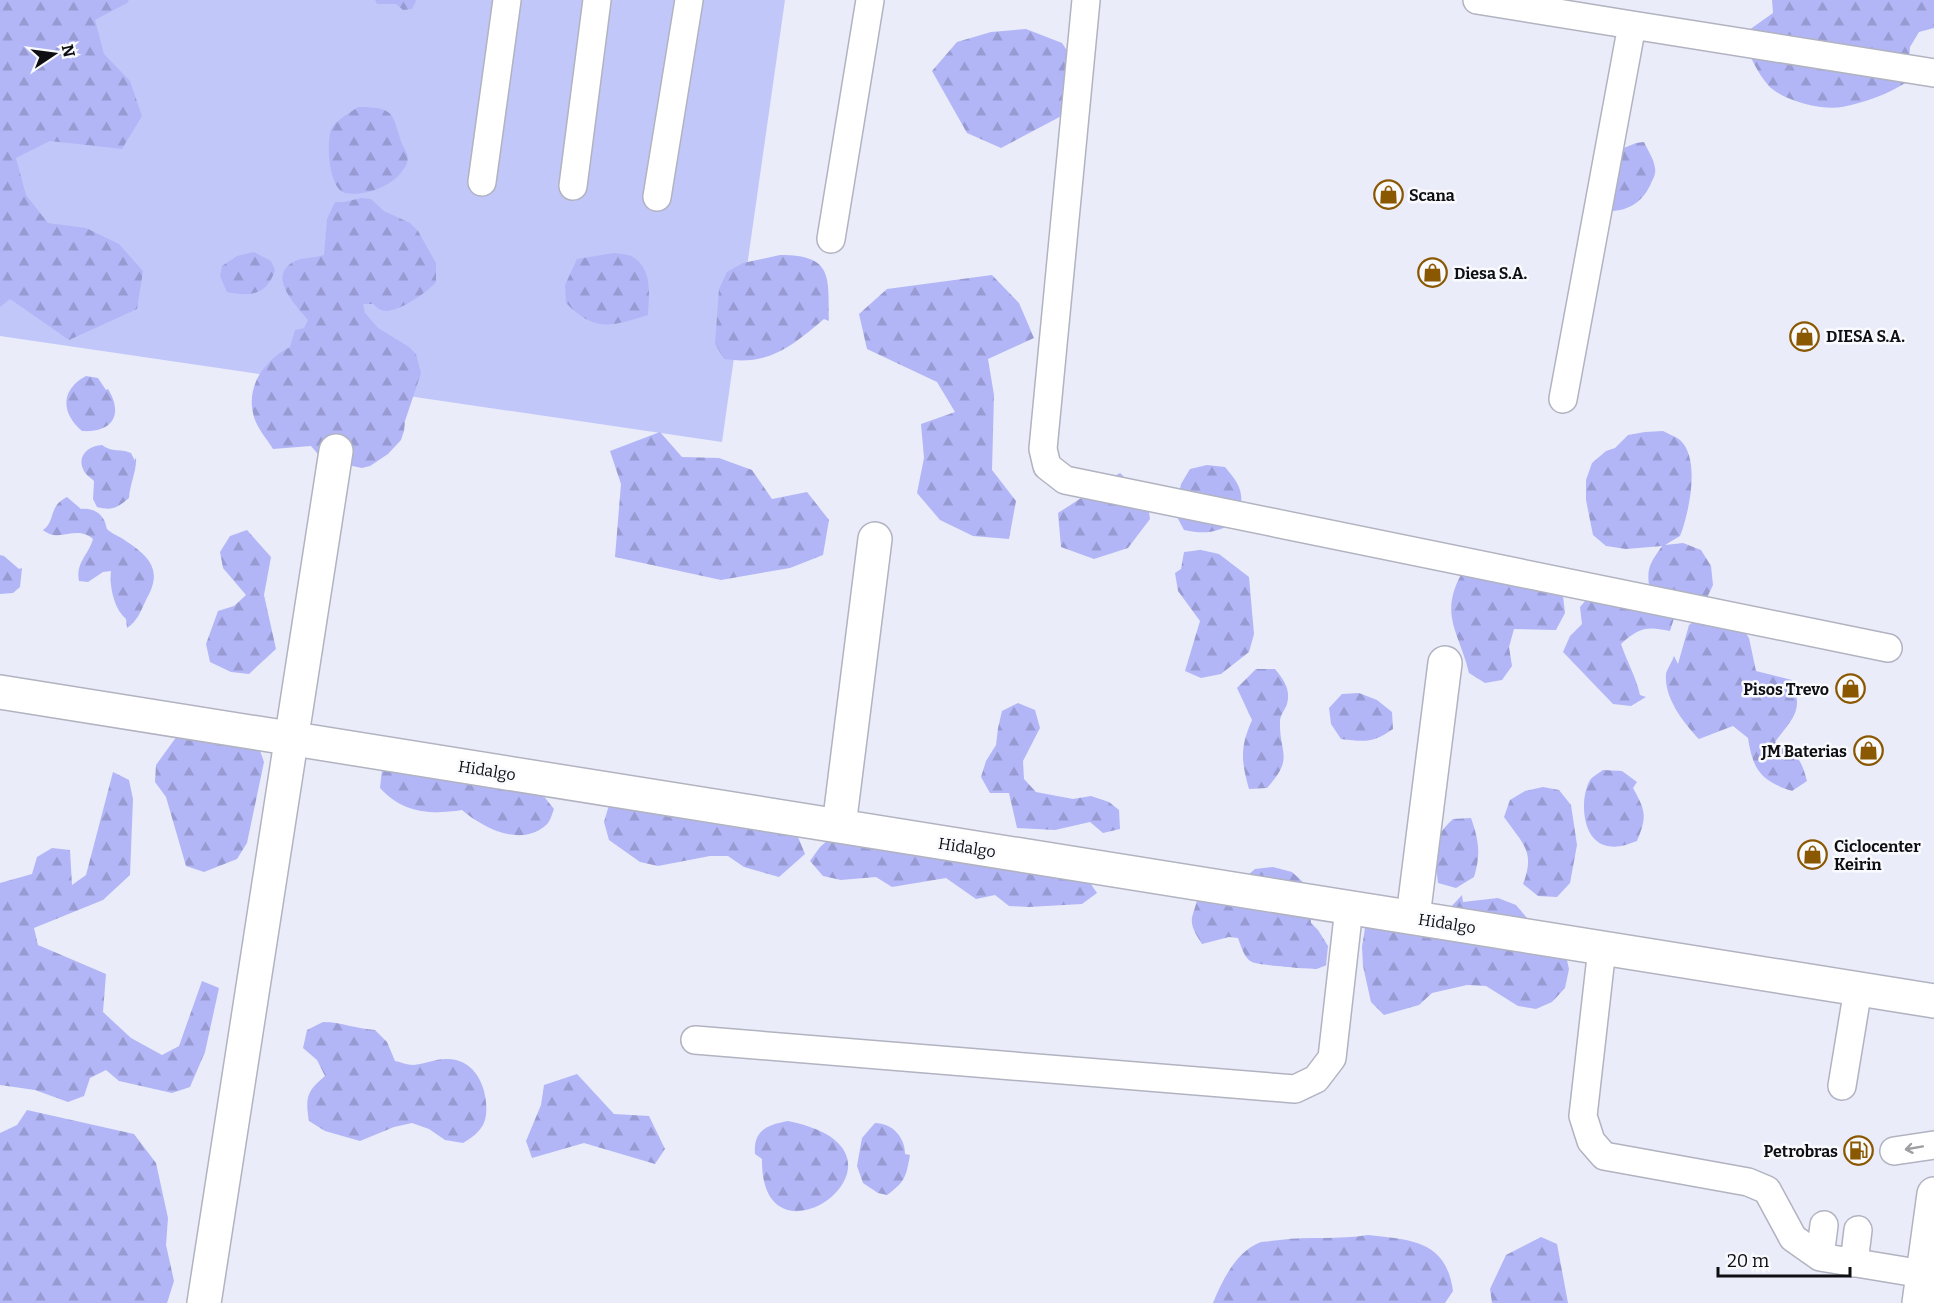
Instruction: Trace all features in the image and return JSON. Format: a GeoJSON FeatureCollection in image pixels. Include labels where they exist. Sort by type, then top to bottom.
{"type":"FeatureCollection","features":[{"type":"Feature","properties":{"kind":"street"},"geometry":{"type":"LineString","coordinates":[[204,1303],[336,451]]}},
{"type":"Feature","properties":{"kind":"street"},"geometry":{"type":"LineString","coordinates":[[839,826],[874,539]]}},
{"type":"Feature","properties":{"kind":"street"},"geometry":{"type":"LineString","coordinates":[[1413,917],[1445,663]]}},
{"type":"Feature","properties":{"kind":"street","name":"Hidalgo"},"geometry":{"type":"LineString","coordinates":[[0,692],[1934,1001]]}},
{"type":"Feature","properties":{"kind":"street"},"geometry":{"type":"LineString","coordinates":[[1921,1289],[1934,1194]]}},
{"type":"Feature","properties":{"kind":"lane"},"geometry":{"type":"LineString","coordinates":[[482,182],[507,0]]}},
{"type":"Feature","properties":{"kind":"lane"},"geometry":{"type":"LineString","coordinates":[[573,186],[597,0]]}},
{"type":"Feature","properties":{"kind":"lane"},"geometry":{"type":"LineString","coordinates":[[657,197],[689,0]]}},
{"type":"Feature","properties":{"kind":"lane"},"geometry":{"type":"LineString","coordinates":[[831,239],[870,0]]}},
{"type":"Feature","properties":{"kind":"lane"},"geometry":{"type":"LineString","coordinates":[[1086,0],[1043,449],[1047,466],[1065,480],[1888,648]]}},
{"type":"Feature","properties":{"kind":"lane"},"geometry":{"type":"LineString","coordinates":[[1477,0],[1934,73]]}},
{"type":"Feature","properties":{"kind":"lane"},"geometry":{"type":"LineString","coordinates":[[1563,399],[1632,25]]}},
{"type":"Feature","properties":{"kind":"lane"},"geometry":{"type":"LineString","coordinates":[[695,1040],[1295,1089],[1316,1078],[1332,1058],[1349,908]]}},
{"type":"Feature","properties":{"kind":"lane"},"geometry":{"type":"LineString","coordinates":[[1602,948],[1583,1116],[1591,1141],[1604,1156],[1748,1182],[1767,1190],[1793,1238],[1820,1257],[1854,1263],[1921,1289]]}},
{"type":"Feature","properties":{"kind":"lane"},"geometry":{"type":"LineString","coordinates":[[1842,1086],[1858,989]]}},
{"type":"Feature","properties":{"kind":"lane"},"geometry":{"type":"LineString","coordinates":[[1894,1151],[1934,1144]]}},
{"type":"Feature","properties":{"kind":"lane"},"geometry":{"type":"LineString","coordinates":[[1820,1257],[1824,1226]]}},
{"type":"Feature","properties":{"kind":"lane"},"geometry":{"type":"LineString","coordinates":[[1854,1263],[1858,1230]]}},
{"type":"Feature","properties":{"kind":"shaded area"},"geometry":{"type":"Polygon","coordinates":[[[0,0],[785,0],[722,442],[0,336],[0,0]]]}},
{"type":"Feature","properties":{"kind":"green space"},"geometry":{"type":"Polygon","coordinates":[[[0,0],[129,0],[95,20],[104,54],[130,81],[142,116],[122,149],[50,141],[16,158],[26,195],[48,223],[86,228],[119,244],[143,271],[137,309],[69,340],[10,299],[0,307],[0,0]]]}},
{"type":"Feature","properties":{"kind":"green space"},"geometry":{"type":"Polygon","coordinates":[[[375,0],[416,1],[412,9],[403,10],[396,4],[377,4],[375,0]]]}},
{"type":"Feature","properties":{"kind":"green space"},"geometry":{"type":"Polygon","coordinates":[[[1772,0],[1934,0],[1934,28],[1919,32],[1910,47],[1907,82],[1884,94],[1850,105],[1834,108],[1813,106],[1792,100],[1768,85],[1756,68],[1744,41],[1742,35],[1773,13],[1772,0]]]}},
{"type":"Feature","properties":{"kind":"green space"},"geometry":{"type":"Polygon","coordinates":[[[1026,29],[1062,43],[1085,78],[1069,112],[1001,148],[967,133],[932,71],[957,42],[991,32],[1026,29]]]}},
{"type":"Feature","properties":{"kind":"green space"},"geometry":{"type":"Polygon","coordinates":[[[358,107],[380,109],[391,115],[408,161],[403,171],[389,183],[371,191],[353,194],[340,190],[335,183],[330,165],[330,137],[331,130],[336,123],[358,107]]]}},
{"type":"Feature","properties":{"kind":"green space"},"geometry":{"type":"Polygon","coordinates":[[[1644,142],[1655,170],[1649,188],[1630,207],[1609,211],[1619,150],[1644,142]]]}},
{"type":"Feature","properties":{"kind":"green space"},"geometry":{"type":"Polygon","coordinates":[[[361,198],[371,199],[384,211],[410,223],[418,231],[436,263],[436,282],[410,302],[387,311],[380,310],[373,304],[363,304],[365,313],[378,328],[409,347],[416,354],[421,373],[401,440],[388,454],[370,466],[362,468],[323,460],[311,446],[273,449],[257,425],[252,406],[252,395],[259,376],[272,359],[290,347],[295,330],[304,328],[308,320],[286,291],[283,275],[286,267],[298,260],[324,255],[327,219],[335,202],[361,198]]]}},
{"type":"Feature","properties":{"kind":"green space"},"geometry":{"type":"Polygon","coordinates":[[[254,252],[271,261],[275,270],[268,285],[251,294],[227,292],[220,276],[222,266],[237,256],[254,252]]]}},
{"type":"Feature","properties":{"kind":"green space"},"geometry":{"type":"Polygon","coordinates":[[[614,253],[633,257],[644,269],[648,283],[648,315],[614,324],[595,323],[576,313],[566,303],[565,285],[577,259],[614,253]]]}},
{"type":"Feature","properties":{"kind":"green space"},"geometry":{"type":"Polygon","coordinates":[[[780,255],[798,256],[819,264],[824,272],[829,292],[829,321],[824,319],[801,338],[767,357],[754,360],[724,359],[715,344],[719,289],[727,272],[743,263],[780,255]]]}},
{"type":"Feature","properties":{"kind":"green space"},"geometry":{"type":"Polygon","coordinates":[[[992,275],[1019,303],[1034,338],[988,359],[994,395],[992,470],[1016,501],[1009,539],[973,536],[940,520],[917,493],[924,458],[921,424],[955,412],[937,382],[867,349],[859,314],[887,289],[992,275]]]}},
{"type":"Feature","properties":{"kind":"green space"},"geometry":{"type":"Polygon","coordinates":[[[86,376],[98,378],[106,390],[108,389],[115,407],[115,414],[108,425],[92,431],[82,431],[75,424],[70,417],[66,402],[71,388],[86,376]]]}},
{"type":"Feature","properties":{"kind":"green space"},"geometry":{"type":"Polygon","coordinates":[[[1663,431],[1680,440],[1690,460],[1692,473],[1687,514],[1680,536],[1665,545],[1683,543],[1701,550],[1711,566],[1713,585],[1705,602],[1650,592],[1648,577],[1650,567],[1662,546],[1626,549],[1606,546],[1593,535],[1586,500],[1586,480],[1592,463],[1606,451],[1615,448],[1628,435],[1663,431]]]}},
{"type":"Feature","properties":{"kind":"green space"},"geometry":{"type":"Polygon","coordinates":[[[660,432],[682,457],[719,458],[752,470],[772,499],[807,492],[829,520],[823,555],[790,568],[721,580],[615,557],[621,484],[610,451],[660,432]]]}},
{"type":"Feature","properties":{"kind":"green space"},"geometry":{"type":"Polygon","coordinates":[[[102,445],[109,449],[131,453],[135,461],[136,457],[129,498],[111,509],[97,507],[93,499],[94,481],[85,472],[81,461],[82,456],[88,450],[102,445]]]}},
{"type":"Feature","properties":{"kind":"green space"},"geometry":{"type":"Polygon","coordinates":[[[1207,465],[1225,467],[1239,486],[1241,504],[1238,521],[1212,532],[1184,530],[1175,513],[1181,484],[1190,469],[1207,465]]]}},
{"type":"Feature","properties":{"kind":"green space"},"geometry":{"type":"Polygon","coordinates":[[[1120,473],[1147,499],[1150,519],[1128,548],[1094,559],[1061,547],[1058,513],[1120,473]]]}},
{"type":"Feature","properties":{"kind":"green space"},"geometry":{"type":"Polygon","coordinates":[[[67,497],[81,509],[97,512],[104,520],[107,529],[139,551],[150,563],[154,578],[152,588],[139,615],[127,628],[126,619],[118,609],[113,597],[111,571],[103,572],[88,582],[79,581],[79,569],[93,539],[80,533],[55,535],[43,530],[50,522],[54,509],[67,497]]]}},
{"type":"Feature","properties":{"kind":"green space"},"geometry":{"type":"Polygon","coordinates":[[[247,530],[271,557],[264,595],[276,649],[249,674],[231,672],[210,662],[206,644],[218,611],[234,606],[246,595],[223,568],[220,552],[230,536],[247,530]]]}},
{"type":"Feature","properties":{"kind":"green space"},"geometry":{"type":"Polygon","coordinates":[[[1201,550],[1219,554],[1249,577],[1254,634],[1249,652],[1221,674],[1201,678],[1185,671],[1200,621],[1178,591],[1175,573],[1181,569],[1184,552],[1201,550]]]}},
{"type":"Feature","properties":{"kind":"green space"},"geometry":{"type":"Polygon","coordinates":[[[0,555],[19,569],[22,568],[20,587],[13,593],[0,594],[0,555]]]}},
{"type":"Feature","properties":{"kind":"green space"},"geometry":{"type":"Polygon","coordinates":[[[1463,571],[1498,571],[1530,589],[1547,586],[1563,596],[1565,613],[1556,630],[1514,629],[1509,647],[1512,666],[1502,680],[1485,683],[1469,673],[1451,612],[1456,586],[1463,571]]]}},
{"type":"Feature","properties":{"kind":"green space"},"geometry":{"type":"Polygon","coordinates":[[[1591,594],[1676,612],[1670,631],[1643,630],[1621,644],[1640,695],[1646,697],[1631,706],[1613,704],[1563,652],[1570,636],[1582,624],[1580,607],[1591,594]]]}},
{"type":"Feature","properties":{"kind":"green space"},"geometry":{"type":"Polygon","coordinates":[[[1703,614],[1739,623],[1749,638],[1756,671],[1792,680],[1797,707],[1795,714],[1775,742],[1797,757],[1805,773],[1807,781],[1792,791],[1773,783],[1760,773],[1748,738],[1733,726],[1699,739],[1681,718],[1672,701],[1666,683],[1666,674],[1674,656],[1678,664],[1689,625],[1703,614]]]}},
{"type":"Feature","properties":{"kind":"green space"},"geometry":{"type":"Polygon","coordinates":[[[1256,669],[1275,669],[1286,685],[1288,699],[1280,719],[1284,755],[1281,769],[1267,788],[1249,789],[1243,754],[1245,738],[1252,720],[1237,688],[1256,669]]]}},
{"type":"Feature","properties":{"kind":"green space"},"geometry":{"type":"Polygon","coordinates":[[[1359,693],[1377,700],[1392,712],[1393,729],[1380,737],[1369,740],[1341,739],[1331,724],[1329,708],[1342,694],[1359,693]]]}},
{"type":"Feature","properties":{"kind":"green space"},"geometry":{"type":"Polygon","coordinates":[[[1018,703],[1035,710],[1040,728],[1023,761],[1024,779],[1036,792],[1073,799],[1091,796],[1109,802],[1119,810],[1120,829],[1103,833],[1090,822],[1055,830],[1017,828],[1009,793],[990,793],[981,777],[986,761],[996,745],[1002,711],[1018,703]]]}},
{"type":"Feature","properties":{"kind":"green space"},"geometry":{"type":"Polygon","coordinates":[[[177,736],[258,745],[264,762],[247,843],[237,859],[204,872],[186,866],[166,797],[155,782],[156,765],[177,736]]]}},
{"type":"Feature","properties":{"kind":"green space"},"geometry":{"type":"Polygon","coordinates":[[[393,756],[542,794],[554,809],[550,821],[535,832],[513,835],[491,829],[462,810],[428,812],[398,803],[380,788],[382,770],[393,756]]]}},
{"type":"Feature","properties":{"kind":"green space"},"geometry":{"type":"Polygon","coordinates":[[[1603,770],[1622,771],[1637,782],[1633,788],[1641,803],[1644,820],[1637,841],[1617,847],[1604,845],[1591,835],[1587,827],[1584,808],[1586,790],[1591,779],[1603,770]]]}},
{"type":"Feature","properties":{"kind":"green space"},"geometry":{"type":"Polygon","coordinates":[[[113,772],[129,780],[133,799],[130,875],[103,900],[34,928],[38,945],[106,974],[103,1012],[131,1038],[162,1055],[179,1046],[202,981],[219,988],[205,1052],[190,1087],[172,1093],[119,1081],[106,1070],[90,1078],[84,1096],[68,1102],[35,1090],[0,1085],[0,883],[32,874],[37,857],[52,848],[70,850],[72,885],[86,875],[113,772]]]}},
{"type":"Feature","properties":{"kind":"green space"},"geometry":{"type":"Polygon","coordinates":[[[1543,787],[1559,790],[1571,805],[1577,845],[1570,883],[1557,897],[1538,896],[1523,884],[1527,873],[1527,855],[1521,841],[1504,817],[1510,800],[1525,791],[1543,787]]]}},
{"type":"Feature","properties":{"kind":"green space"},"geometry":{"type":"Polygon","coordinates":[[[609,805],[752,815],[760,831],[775,820],[776,807],[798,837],[805,854],[779,877],[744,867],[728,856],[710,856],[658,866],[640,862],[609,840],[604,822],[609,805]]]}},
{"type":"Feature","properties":{"kind":"green space"},"geometry":{"type":"Polygon","coordinates":[[[1471,818],[1478,848],[1474,877],[1456,888],[1438,883],[1435,848],[1440,834],[1453,819],[1471,818]]]}},
{"type":"Feature","properties":{"kind":"green space"},"geometry":{"type":"Polygon","coordinates":[[[835,834],[1086,877],[1097,893],[1082,904],[1009,906],[995,895],[976,899],[946,878],[892,887],[876,877],[841,880],[823,876],[810,861],[820,847],[835,834]]]}},
{"type":"Feature","properties":{"kind":"green space"},"geometry":{"type":"Polygon","coordinates":[[[1273,867],[1292,872],[1306,885],[1311,923],[1328,946],[1326,965],[1317,969],[1256,963],[1247,958],[1238,938],[1229,937],[1202,944],[1197,935],[1192,919],[1199,893],[1241,881],[1255,869],[1273,867]]]}},
{"type":"Feature","properties":{"kind":"green space"},"geometry":{"type":"Polygon","coordinates":[[[1462,895],[1463,902],[1498,898],[1516,905],[1527,918],[1561,933],[1569,969],[1565,988],[1552,1002],[1536,1009],[1518,1006],[1486,986],[1467,985],[1432,993],[1419,1005],[1384,1015],[1371,1002],[1363,966],[1362,947],[1365,928],[1375,912],[1450,908],[1462,895]]]}},
{"type":"Feature","properties":{"kind":"green space"},"geometry":{"type":"Polygon","coordinates":[[[323,1022],[375,1030],[387,1042],[395,1061],[408,1065],[446,1059],[463,1062],[475,1072],[485,1094],[486,1116],[482,1127],[463,1143],[445,1140],[429,1129],[412,1123],[394,1127],[360,1141],[325,1131],[309,1121],[307,1106],[309,1095],[314,1086],[325,1076],[317,1060],[303,1048],[307,1030],[323,1022]]]}},
{"type":"Feature","properties":{"kind":"green space"},"geometry":{"type":"Polygon","coordinates":[[[577,1074],[614,1114],[649,1116],[665,1149],[655,1164],[584,1143],[532,1158],[526,1141],[541,1105],[544,1085],[577,1074]]]}},
{"type":"Feature","properties":{"kind":"green space"},"geometry":{"type":"Polygon","coordinates":[[[27,1110],[134,1134],[156,1163],[168,1218],[166,1245],[174,1281],[167,1303],[0,1303],[0,1133],[17,1125],[27,1110]]]}},
{"type":"Feature","properties":{"kind":"green space"},"geometry":{"type":"Polygon","coordinates":[[[788,1121],[830,1136],[847,1157],[845,1179],[831,1198],[809,1209],[786,1210],[769,1194],[762,1159],[755,1154],[756,1139],[763,1130],[774,1124],[788,1121]]]}},
{"type":"Feature","properties":{"kind":"green space"},"geometry":{"type":"Polygon","coordinates":[[[875,1123],[892,1128],[903,1142],[905,1154],[910,1155],[904,1178],[887,1195],[878,1193],[863,1183],[857,1166],[862,1138],[875,1123]]]}},
{"type":"Feature","properties":{"kind":"green space"},"geometry":{"type":"Polygon","coordinates":[[[1368,1235],[1412,1241],[1434,1252],[1443,1261],[1453,1291],[1445,1303],[1213,1303],[1237,1259],[1252,1246],[1261,1242],[1368,1235]]]}},
{"type":"Feature","properties":{"kind":"green space"},"geometry":{"type":"Polygon","coordinates":[[[1541,1237],[1557,1244],[1568,1303],[1492,1303],[1490,1289],[1506,1255],[1541,1237]]]}},
{"type":"Feature","properties":{"kind":"place","name":"Scana"},"geometry":{"type":"Point","coordinates":[1388,195]}},
{"type":"Feature","properties":{"kind":"place","name":"Diesa S.A."},"geometry":{"type":"Point","coordinates":[1433,273]}},
{"type":"Feature","properties":{"kind":"place","name":"DIESA S.A."},"geometry":{"type":"Point","coordinates":[1805,336]}},
{"type":"Feature","properties":{"kind":"place","name":"Pisos Trevo"},"geometry":{"type":"Point","coordinates":[1850,689]}},
{"type":"Feature","properties":{"kind":"place","name":"JM Baterias"},"geometry":{"type":"Point","coordinates":[1868,751]}},
{"type":"Feature","properties":{"kind":"place","name":"Ciclocenter Keirin"},"geometry":{"type":"Point","coordinates":[1813,855]}},
{"type":"Feature","properties":{"kind":"place","name":"Petrobras"},"geometry":{"type":"Point","coordinates":[1859,1151]}}]}
